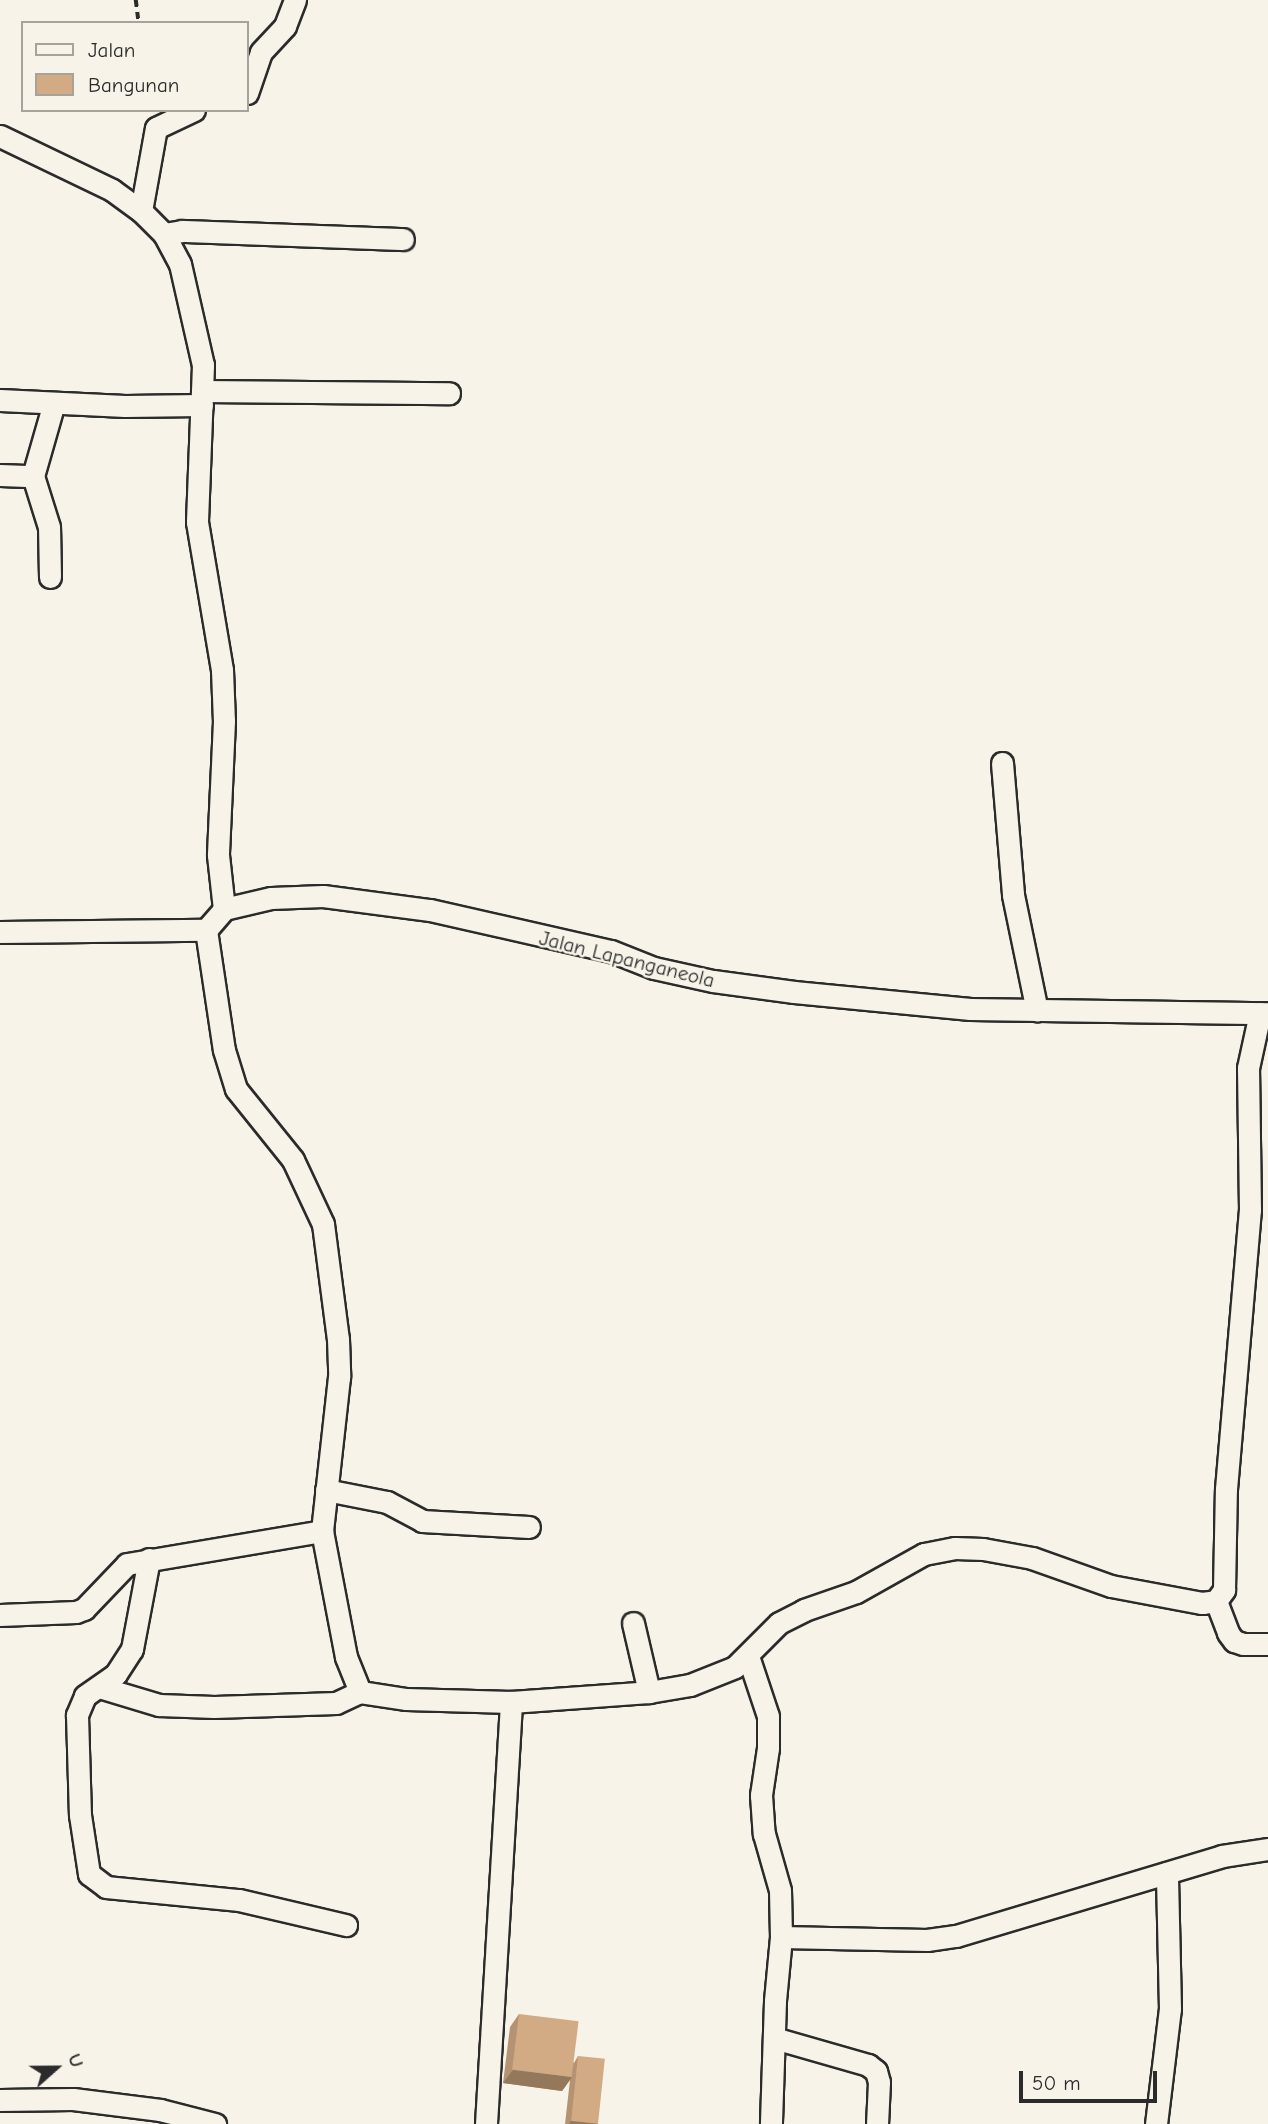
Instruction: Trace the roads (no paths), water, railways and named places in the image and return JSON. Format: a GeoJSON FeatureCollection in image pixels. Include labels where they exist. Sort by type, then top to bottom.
{"type":"FeatureCollection","features":[{"type":"Feature","properties":{"kind":"street"},"geometry":{"type":"LineString","coordinates":[[248,90],[261,52],[285,26],[295,0]]}},
{"type":"Feature","properties":{"kind":"street"},"geometry":{"type":"LineString","coordinates":[[141,211],[156,128],[190,112]]}},
{"type":"Feature","properties":{"kind":"street"},"geometry":{"type":"LineString","coordinates":[[0,136],[112,190],[141,211],[164,234],[180,264],[203,365],[197,522],[222,670],[224,721],[218,855],[224,909],[206,930],[0,932]]}},
{"type":"Feature","properties":{"kind":"street"},"geometry":{"type":"LineString","coordinates":[[0,154],[23,149]]}},
{"type":"Feature","properties":{"kind":"street"},"geometry":{"type":"LineString","coordinates":[[164,234],[182,231],[403,239]]}},
{"type":"Feature","properties":{"kind":"street"},"geometry":{"type":"LineString","coordinates":[[0,400],[163,407],[202,398],[449,393]]}},
{"type":"Feature","properties":{"kind":"street"},"geometry":{"type":"LineString","coordinates":[[50,576],[49,527],[33,476],[54,402]]}},
{"type":"Feature","properties":{"kind":"street"},"geometry":{"type":"LineString","coordinates":[[0,475],[33,476]]}},
{"type":"Feature","properties":{"kind":"street"},"geometry":{"type":"LineString","coordinates":[[1002,762],[1013,895],[1037,1011]]}},
{"type":"Feature","properties":{"kind":"street","name":"Jalan Lapanganeola"},"geometry":{"type":"LineString","coordinates":[[224,909],[271,898],[324,896],[430,910],[611,951],[654,968],[713,981],[907,1005],[1037,1011],[1264,1013]]}},
{"type":"Feature","properties":{"kind":"street"},"geometry":{"type":"LineString","coordinates":[[206,930],[224,1050],[236,1089],[293,1160],[323,1224],[338,1339],[339,1377],[322,1531],[338,1628],[345,1657],[360,1692]]}},
{"type":"Feature","properties":{"kind":"street"},"geometry":{"type":"LineString","coordinates":[[99,1687],[159,1704],[214,1707],[335,1703],[360,1692],[406,1699],[511,1702],[667,1690],[716,1676],[735,1667],[779,1623],[804,1610],[856,1592],[924,1554],[955,1548],[983,1549],[1032,1558],[1111,1586],[1202,1603],[1216,1601],[1224,1590],[1226,1489],[1250,1210],[1248,1068],[1264,1013]]}},
{"type":"Feature","properties":{"kind":"street"},"geometry":{"type":"LineString","coordinates":[[326,1490],[387,1502],[422,1521],[528,1527]]}},
{"type":"Feature","properties":{"kind":"street"},"geometry":{"type":"LineString","coordinates":[[0,1615],[84,1609],[103,1591],[118,1570],[127,1564],[322,1531]]}},
{"type":"Feature","properties":{"kind":"street"},"geometry":{"type":"LineString","coordinates":[[149,1559],[132,1649],[117,1674],[85,1696],[77,1715],[75,1742],[80,1815],[89,1874],[93,1880],[106,1887],[239,1900],[346,1925]]}},
{"type":"Feature","properties":{"kind":"street"},"geometry":{"type":"LineString","coordinates":[[1216,1601],[1234,1641],[1243,1644],[1268,1644]]}},
{"type":"Feature","properties":{"kind":"street"},"geometry":{"type":"LineString","coordinates":[[633,1623],[649,1692]]}},
{"type":"Feature","properties":{"kind":"street"},"geometry":{"type":"LineString","coordinates":[[748,1656],[768,1716],[768,1748],[761,1795],[764,1834],[780,1889],[781,1937],[771,2124]]}},
{"type":"Feature","properties":{"kind":"street"},"geometry":{"type":"LineString","coordinates":[[486,2124],[511,1702]]}},
{"type":"Feature","properties":{"kind":"street"},"geometry":{"type":"LineString","coordinates":[[781,1937],[927,1940],[956,1936],[1222,1856],[1268,1849]]}},
{"type":"Feature","properties":{"kind":"street"},"geometry":{"type":"LineString","coordinates":[[1156,2124],[1170,2009],[1167,1873]]}},
{"type":"Feature","properties":{"kind":"street"},"geometry":{"type":"LineString","coordinates":[[774,2038],[868,2065],[876,2071],[879,2082],[877,2124]]}},
{"type":"Feature","properties":{"kind":"street"},"geometry":{"type":"LineString","coordinates":[[0,2100],[73,2099],[160,2110],[215,2124]]}}]}
